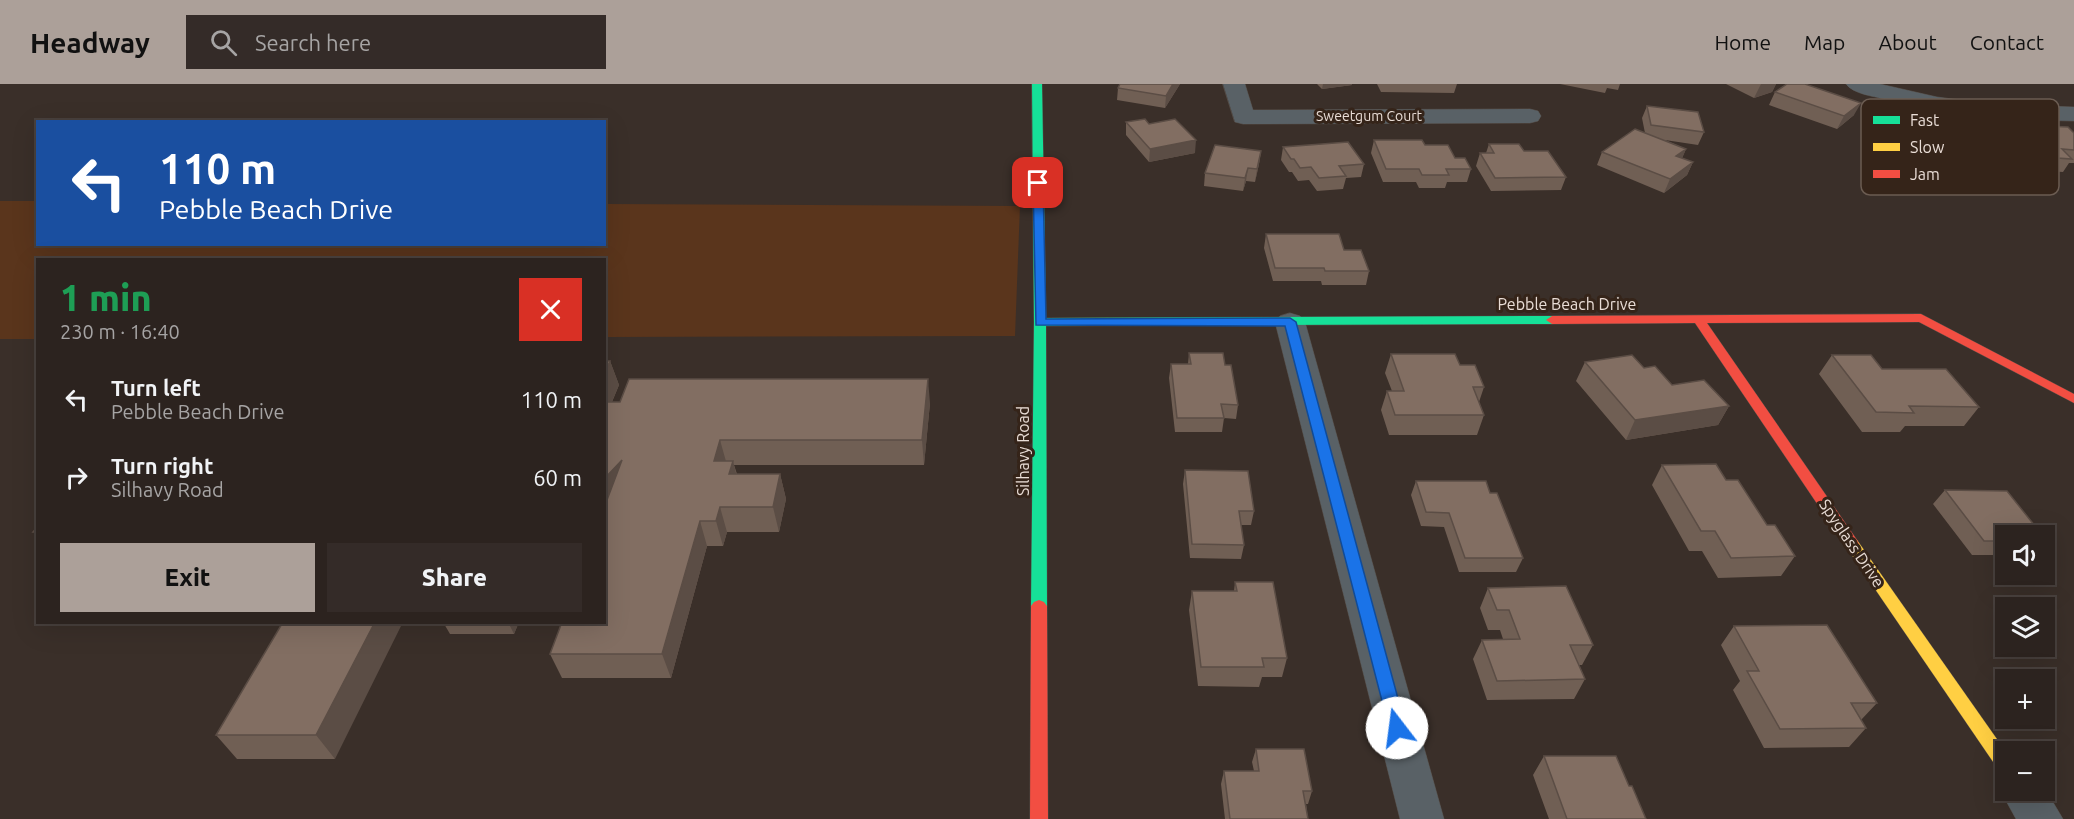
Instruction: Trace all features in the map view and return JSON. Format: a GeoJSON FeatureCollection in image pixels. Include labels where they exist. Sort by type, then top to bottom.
{"type":"FeatureCollection","features":[{"type":"Feature","properties":{"kind":"street","name":"Silhavy Road"},"geometry":{"type":"LineString","coordinates":[[1037,84],[1040,322],[1039,819]]}},
{"type":"Feature","properties":{"kind":"street","name":"Sweetgum Court"},"geometry":{"type":"LineString","coordinates":[[1234,84],[1243,117],[1530,116]]}},
{"type":"Feature","properties":{"kind":"street"},"geometry":{"type":"LineString","coordinates":[[1857,84],[1915,99]]}},
{"type":"Feature","properties":{"kind":"street"},"geometry":{"type":"LineString","coordinates":[[2059,113],[2074,114]]}},
{"type":"Feature","properties":{"kind":"street","name":"Pebble Beach Drive"},"geometry":{"type":"LineString","coordinates":[[1040,322],[1921,318],[2074,399]]}},
{"type":"Feature","properties":{"kind":"street","name":"Spyglass Drive"},"geometry":{"type":"LineString","coordinates":[[1698,319],[1995,751]]}},
{"type":"Feature","properties":{"kind":"street"},"geometry":{"type":"LineString","coordinates":[[1290,322],[1422,819]]}},
{"type":"Feature","properties":{"kind":"street"},"geometry":{"type":"LineString","coordinates":[[2029,801],[2041,819]]}},
{"type":"Feature","properties":{"kind":"shaded area"},"geometry":{"type":"Polygon","coordinates":[[[0,201],[36,201],[36,246],[606,246],[606,204],[1020,206],[1015,336],[606,337],[606,258],[36,258],[36,339],[0,339],[0,201]]]}},
{"type":"Feature","properties":{"kind":"building"},"geometry":{"type":"Polygon","coordinates":[[[1120,84],[1173,84],[1166,96],[1118,88],[1120,84]]]}},
{"type":"Feature","properties":{"kind":"building"},"geometry":{"type":"Polygon","coordinates":[[[1787,84],[1805,84],[1861,103],[1844,116],[1775,92],[1787,84]]]}},
{"type":"Feature","properties":{"kind":"building"},"geometry":{"type":"Polygon","coordinates":[[[1647,106],[1698,112],[1704,132],[1651,125],[1647,106]]]}},
{"type":"Feature","properties":{"kind":"building"},"geometry":{"type":"Polygon","coordinates":[[[1145,119],[1149,124],[1175,119],[1196,140],[1150,149],[1126,122],[1145,119]]]}},
{"type":"Feature","properties":{"kind":"building"},"geometry":{"type":"Polygon","coordinates":[[[2059,127],[2068,127],[2074,133],[2074,150],[2062,149],[2072,159],[2059,158],[2059,127]]]}},
{"type":"Feature","properties":{"kind":"building"},"geometry":{"type":"Polygon","coordinates":[[[1635,129],[1686,149],[1676,156],[1693,162],[1670,179],[1602,152],[1635,129]]]}},
{"type":"Feature","properties":{"kind":"building"},"geometry":{"type":"Polygon","coordinates":[[[1374,140],[1422,140],[1425,145],[1448,145],[1455,158],[1465,158],[1471,169],[1446,169],[1449,175],[1422,175],[1419,169],[1386,169],[1374,140]]]}},
{"type":"Feature","properties":{"kind":"building"},"geometry":{"type":"Polygon","coordinates":[[[1348,142],[1364,164],[1339,166],[1346,176],[1319,178],[1311,167],[1300,168],[1283,147],[1348,142]]]}},
{"type":"Feature","properties":{"kind":"building"},"geometry":{"type":"Polygon","coordinates":[[[1489,144],[1519,144],[1524,151],[1548,151],[1566,177],[1495,178],[1480,153],[1494,153],[1489,144]]]}},
{"type":"Feature","properties":{"kind":"building"},"geometry":{"type":"Polygon","coordinates":[[[1215,145],[1261,151],[1257,169],[1248,168],[1245,178],[1205,173],[1215,145]]]}},
{"type":"Feature","properties":{"kind":"building"},"geometry":{"type":"Polygon","coordinates":[[[1266,234],[1339,234],[1344,250],[1361,250],[1369,271],[1275,268],[1266,234]]]}},
{"type":"Feature","properties":{"kind":"building"},"geometry":{"type":"Polygon","coordinates":[[[1189,353],[1223,353],[1225,365],[1231,365],[1238,405],[1221,404],[1224,418],[1177,418],[1171,364],[1191,364],[1189,353]]]}},
{"type":"Feature","properties":{"kind":"building"},"geometry":{"type":"Polygon","coordinates":[[[1391,354],[1455,354],[1460,365],[1475,365],[1484,387],[1473,387],[1484,415],[1395,415],[1387,391],[1404,391],[1391,354]]]}},
{"type":"Feature","properties":{"kind":"building"},"geometry":{"type":"Polygon","coordinates":[[[1632,355],[1644,368],[1655,366],[1672,385],[1704,380],[1729,406],[1635,420],[1585,362],[1632,355]]]}},
{"type":"Feature","properties":{"kind":"building"},"geometry":{"type":"Polygon","coordinates":[[[1832,355],[1871,355],[1882,369],[1946,369],[1979,407],[1909,406],[1914,413],[1876,412],[1832,355]]]}},
{"type":"Feature","properties":{"kind":"building"},"geometry":{"type":"Polygon","coordinates":[[[629,379],[928,379],[922,440],[720,440],[714,461],[733,461],[729,474],[780,474],[773,507],[720,507],[716,521],[700,521],[662,654],[550,654],[561,624],[606,624],[606,503],[622,460],[606,477],[606,402],[620,402],[629,379]]]}},
{"type":"Feature","properties":{"kind":"building"},"geometry":{"type":"Polygon","coordinates":[[[1716,464],[1726,480],[1738,480],[1767,525],[1775,525],[1795,556],[1731,558],[1715,531],[1701,531],[1662,465],[1716,464]]]}},
{"type":"Feature","properties":{"kind":"building"},"geometry":{"type":"Polygon","coordinates":[[[1185,470],[1248,471],[1254,511],[1239,511],[1244,545],[1192,544],[1185,470]]]}},
{"type":"Feature","properties":{"kind":"building"},"geometry":{"type":"Polygon","coordinates":[[[1416,481],[1486,481],[1490,493],[1497,493],[1523,558],[1465,558],[1449,513],[1426,512],[1416,481]]]}},
{"type":"Feature","properties":{"kind":"building"},"geometry":{"type":"Polygon","coordinates":[[[1945,490],[2007,491],[2034,525],[1995,525],[1995,541],[1984,541],[1945,490]]]}},
{"type":"Feature","properties":{"kind":"building"},"geometry":{"type":"Polygon","coordinates":[[[1235,582],[1273,582],[1287,658],[1262,658],[1264,667],[1201,667],[1192,591],[1237,591],[1235,582]]]}},
{"type":"Feature","properties":{"kind":"building"},"geometry":{"type":"Polygon","coordinates":[[[1566,586],[1593,645],[1570,645],[1585,679],[1497,681],[1482,640],[1520,639],[1509,610],[1497,610],[1488,588],[1566,586]]]}},
{"type":"Feature","properties":{"kind":"building"},"geometry":{"type":"Polygon","coordinates":[[[282,624],[374,624],[316,735],[216,735],[282,624]]]}},
{"type":"Feature","properties":{"kind":"building"},"geometry":{"type":"Polygon","coordinates":[[[1827,625],[1877,703],[1851,703],[1866,728],[1780,729],[1747,671],[1759,671],[1734,626],[1827,625]]]}},
{"type":"Feature","properties":{"kind":"building"},"geometry":{"type":"Polygon","coordinates":[[[1256,749],[1304,749],[1312,791],[1303,791],[1308,819],[1230,819],[1224,771],[1259,771],[1256,749]]]}},
{"type":"Feature","properties":{"kind":"building"},"geometry":{"type":"Polygon","coordinates":[[[1544,756],[1616,756],[1646,819],[1567,819],[1544,756]]]}},
{"type":"Feature","properties":{"kind":"traffic: fast"},"geometry":{"type":"LineString","coordinates":[[1037,84],[1040,322],[1039,606]]}},
{"type":"Feature","properties":{"kind":"traffic: fast"},"geometry":{"type":"LineString","coordinates":[[1040,322],[1552,320]]}},
{"type":"Feature","properties":{"kind":"traffic: slow"},"geometry":{"type":"LineString","coordinates":[[1852,544],[1995,751]]}},
{"type":"Feature","properties":{"kind":"traffic: jam"},"geometry":{"type":"LineString","coordinates":[[1552,320],[1921,318],[2074,399]]}},
{"type":"Feature","properties":{"kind":"traffic: jam"},"geometry":{"type":"LineString","coordinates":[[1698,319],[1852,544]]}},
{"type":"Feature","properties":{"kind":"traffic: jam"},"geometry":{"type":"LineString","coordinates":[[1039,606],[1039,819]]}},
{"type":"Feature","properties":{"kind":"route"},"geometry":{"type":"LineString","coordinates":[[1038,183],[1040,322],[1290,322],[1397,728]]}}]}
